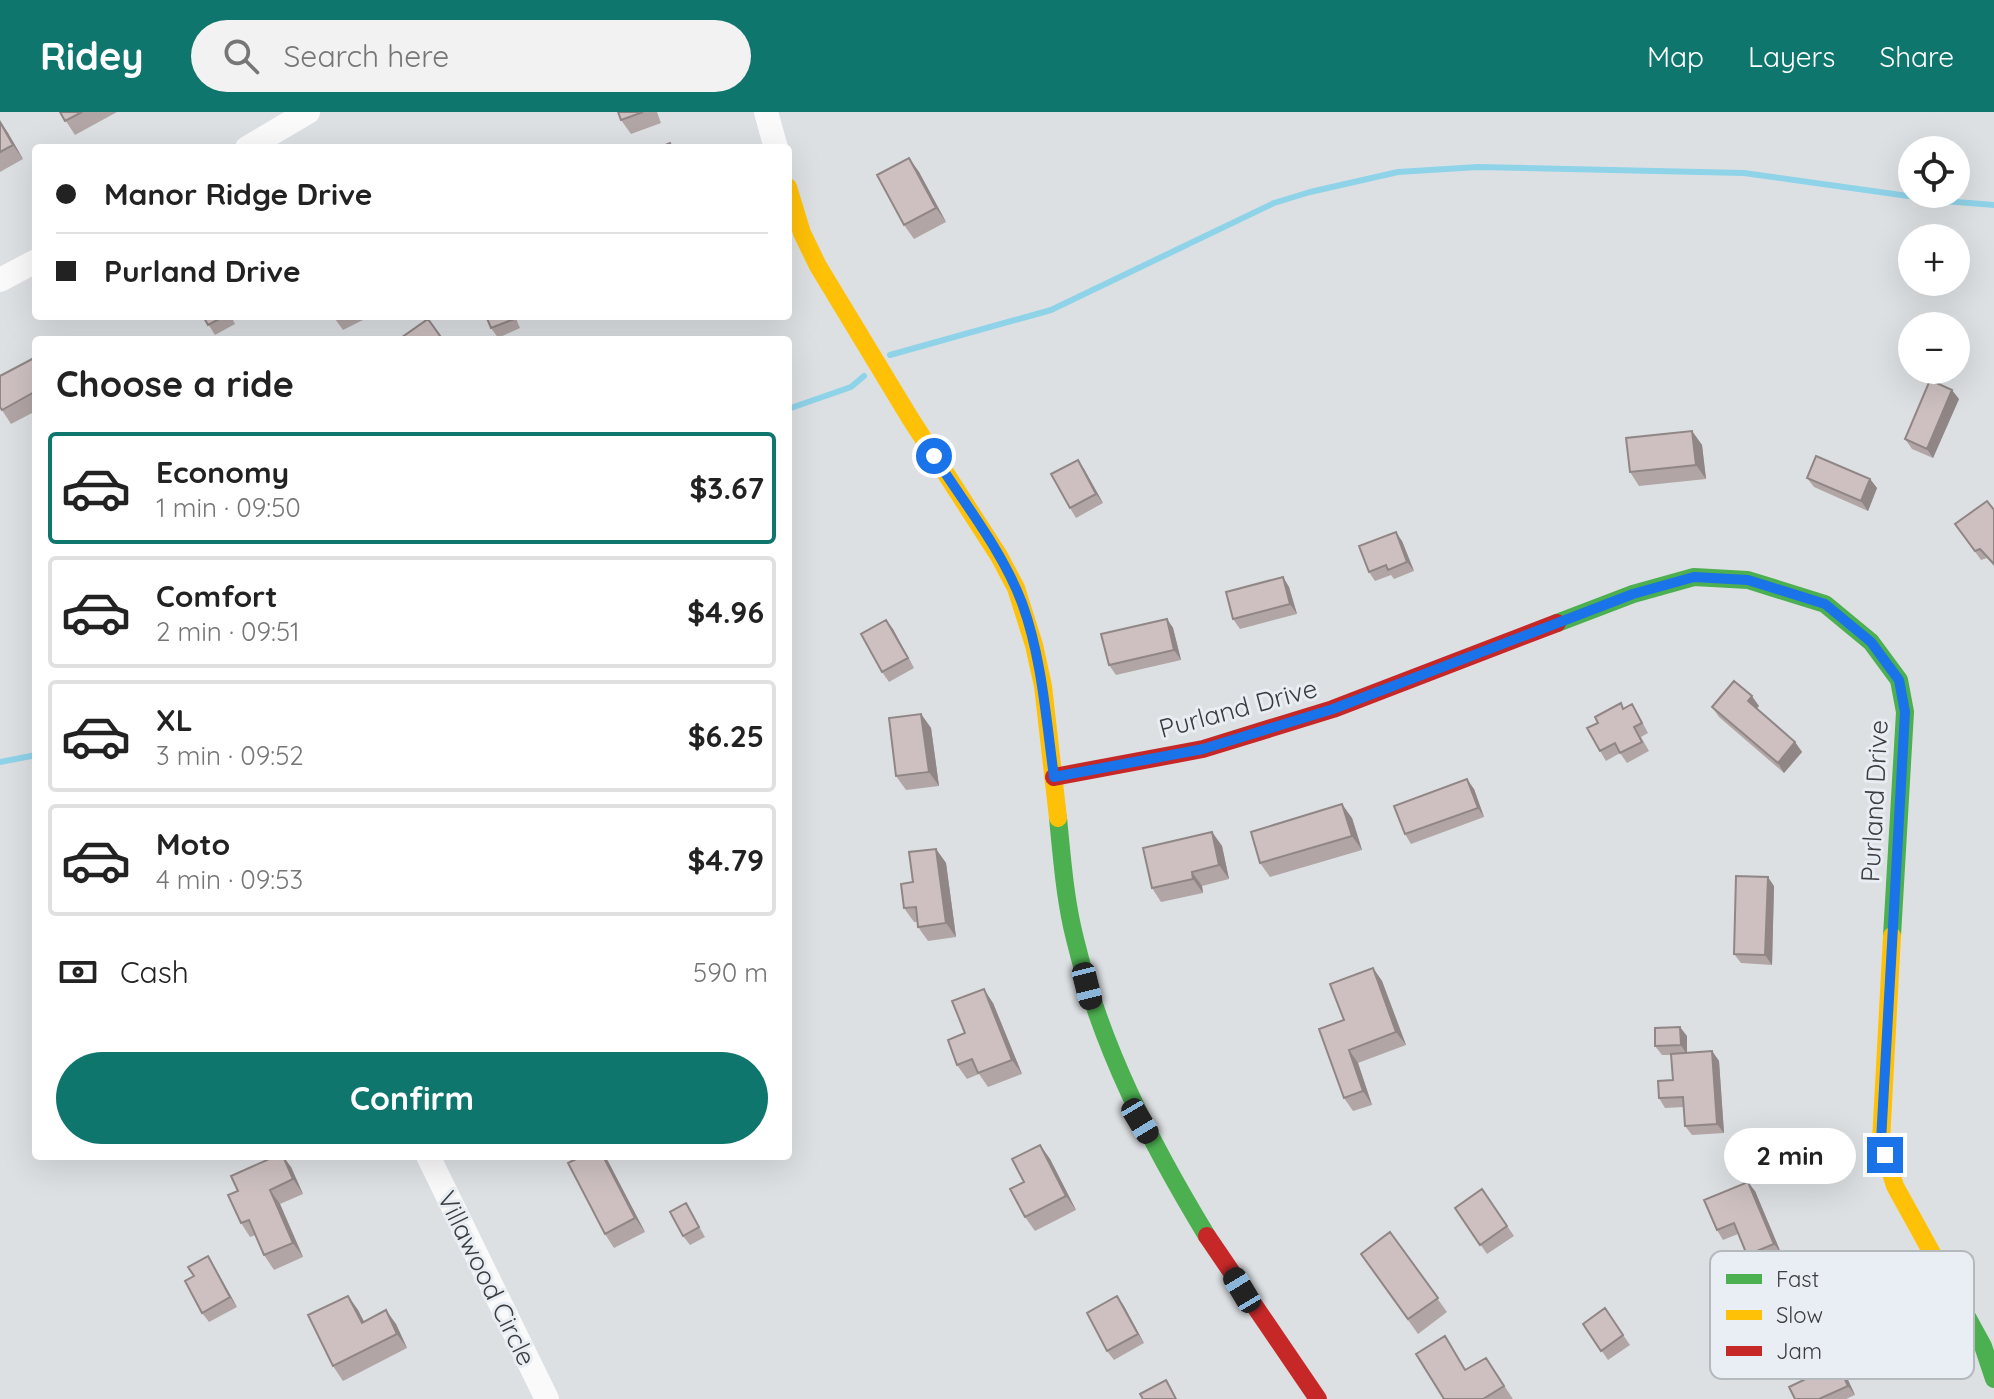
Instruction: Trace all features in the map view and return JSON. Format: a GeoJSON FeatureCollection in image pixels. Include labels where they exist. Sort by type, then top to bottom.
{"type":"FeatureCollection","features":[{"type":"Feature","properties":{"kind":"street"},"geometry":{"type":"LineString","coordinates":[[254,144],[308,112]]}},
{"type":"Feature","properties":{"kind":"street"},"geometry":{"type":"LineString","coordinates":[[766,112],[775,144]]}},
{"type":"Feature","properties":{"kind":"street"},"geometry":{"type":"LineString","coordinates":[[792,200],[804,238],[835,294],[1000,558],[1022,602],[1039,664],[1054,777],[1062,876],[1093,1011],[1140,1121],[1242,1290],[1318,1399]]}},
{"type":"Feature","properties":{"kind":"street"},"geometry":{"type":"LineString","coordinates":[[0,280],[32,263]]}},
{"type":"Feature","properties":{"kind":"street","name":"Purland Drive"},"geometry":{"type":"LineString","coordinates":[[1054,777],[1203,749],[1333,709],[1633,594],[1694,577],[1748,580],[1825,604],[1871,642],[1899,680],[1905,712],[1881,1141],[1895,1186],[1931,1251]]}},
{"type":"Feature","properties":{"kind":"street","name":"Villawood Circle"},"geometry":{"type":"LineString","coordinates":[[430,1160],[547,1399]]}},
{"type":"Feature","properties":{"kind":"street","name":"Purland Drive"},"geometry":{"type":"LineString","coordinates":[[1974,1330],[1994,1379]]}},
{"type":"Feature","properties":{"kind":"building"},"geometry":{"type":"Polygon","coordinates":[[[60,112],[82,112],[65,121],[60,112]]]}},
{"type":"Feature","properties":{"kind":"building"},"geometry":{"type":"Polygon","coordinates":[[[618,112],[643,112],[621,120],[618,112]]]}},
{"type":"Feature","properties":{"kind":"building"},"geometry":{"type":"Polygon","coordinates":[[[0,122],[13,145],[0,152],[0,122]]]}},
{"type":"Feature","properties":{"kind":"building"},"geometry":{"type":"Polygon","coordinates":[[[909,158],[936,208],[904,225],[877,175],[909,158]]]}},
{"type":"Feature","properties":{"kind":"building"},"geometry":{"type":"Polygon","coordinates":[[[429,320],[440,336],[404,336],[429,320]]]}},
{"type":"Feature","properties":{"kind":"building"},"geometry":{"type":"Polygon","coordinates":[[[488,320],[511,320],[491,328],[488,320]]]}},
{"type":"Feature","properties":{"kind":"building"},"geometry":{"type":"Polygon","coordinates":[[[32,359],[32,393],[2,410],[0,376],[32,359]]]}},
{"type":"Feature","properties":{"kind":"building"},"geometry":{"type":"Polygon","coordinates":[[[1928,384],[1939,384],[1952,390],[1927,449],[1905,439],[1928,384]]]}},
{"type":"Feature","properties":{"kind":"building"},"geometry":{"type":"Polygon","coordinates":[[[1692,431],[1696,465],[1630,472],[1626,438],[1692,431]]]}},
{"type":"Feature","properties":{"kind":"building"},"geometry":{"type":"Polygon","coordinates":[[[1816,456],[1870,479],[1861,501],[1807,478],[1816,456]]]}},
{"type":"Feature","properties":{"kind":"building"},"geometry":{"type":"Polygon","coordinates":[[[1078,460],[1096,494],[1070,508],[1051,474],[1078,460]]]}},
{"type":"Feature","properties":{"kind":"building"},"geometry":{"type":"Polygon","coordinates":[[[1987,501],[1994,510],[1994,564],[1980,549],[1975,551],[1955,524],[1987,501]]]}},
{"type":"Feature","properties":{"kind":"building"},"geometry":{"type":"Polygon","coordinates":[[[1396,532],[1407,562],[1388,570],[1386,565],[1369,572],[1359,546],[1396,532]]]}},
{"type":"Feature","properties":{"kind":"building"},"geometry":{"type":"Polygon","coordinates":[[[1283,577],[1290,604],[1233,619],[1226,592],[1283,577]]]}},
{"type":"Feature","properties":{"kind":"building"},"geometry":{"type":"Polygon","coordinates":[[[1167,619],[1174,650],[1109,665],[1101,634],[1167,619]]]}},
{"type":"Feature","properties":{"kind":"building"},"geometry":{"type":"Polygon","coordinates":[[[886,620],[908,658],[882,672],[861,634],[886,620]]]}},
{"type":"Feature","properties":{"kind":"building"},"geometry":{"type":"Polygon","coordinates":[[[1734,681],[1752,696],[1748,701],[1795,742],[1778,763],[1712,707],[1734,681]]]}},
{"type":"Feature","properties":{"kind":"building"},"geometry":{"type":"Polygon","coordinates":[[[1621,703],[1623,709],[1632,704],[1642,723],[1634,727],[1642,742],[1620,753],[1615,743],[1600,751],[1587,728],[1598,723],[1595,717],[1621,703]]]}},
{"type":"Feature","properties":{"kind":"building"},"geometry":{"type":"Polygon","coordinates":[[[921,714],[929,772],[896,776],[889,718],[921,714]]]}},
{"type":"Feature","properties":{"kind":"building"},"geometry":{"type":"Polygon","coordinates":[[[1467,779],[1478,808],[1405,834],[1394,806],[1467,779]]]}},
{"type":"Feature","properties":{"kind":"building"},"geometry":{"type":"Polygon","coordinates":[[[1342,804],[1352,836],[1260,863],[1251,832],[1342,804]]]}},
{"type":"Feature","properties":{"kind":"building"},"geometry":{"type":"Polygon","coordinates":[[[1212,832],[1219,865],[1192,872],[1193,879],[1152,888],[1143,848],[1212,832]]]}},
{"type":"Feature","properties":{"kind":"building"},"geometry":{"type":"Polygon","coordinates":[[[936,849],[946,923],[918,927],[916,907],[904,908],[901,884],[913,882],[909,852],[936,849]]]}},
{"type":"Feature","properties":{"kind":"building"},"geometry":{"type":"Polygon","coordinates":[[[1736,876],[1768,877],[1765,955],[1734,954],[1736,876]]]}},
{"type":"Feature","properties":{"kind":"building"},"geometry":{"type":"Polygon","coordinates":[[[1373,968],[1396,1032],[1349,1050],[1363,1091],[1344,1098],[1319,1029],[1344,1020],[1330,984],[1373,968]]]}},
{"type":"Feature","properties":{"kind":"building"},"geometry":{"type":"Polygon","coordinates":[[[984,989],[1012,1060],[978,1073],[972,1059],[957,1065],[948,1040],[965,1033],[952,1001],[984,989]]]}},
{"type":"Feature","properties":{"kind":"building"},"geometry":{"type":"Polygon","coordinates":[[[1680,1027],[1681,1045],[1655,1046],[1655,1028],[1680,1027]]]}},
{"type":"Feature","properties":{"kind":"building"},"geometry":{"type":"Polygon","coordinates":[[[1712,1051],[1717,1124],[1685,1126],[1683,1097],[1659,1098],[1658,1081],[1673,1080],[1671,1054],[1712,1051]]]}},
{"type":"Feature","properties":{"kind":"building"},"geometry":{"type":"Polygon","coordinates":[[[1040,1145],[1066,1196],[1025,1217],[1010,1189],[1024,1182],[1012,1159],[1040,1145]]]}},
{"type":"Feature","properties":{"kind":"building"},"geometry":{"type":"Polygon","coordinates":[[[267,1160],[285,1160],[293,1179],[270,1190],[293,1243],[264,1255],[249,1220],[241,1223],[228,1195],[238,1191],[231,1176],[267,1160]]]}},
{"type":"Feature","properties":{"kind":"building"},"geometry":{"type":"Polygon","coordinates":[[[574,1160],[605,1160],[635,1218],[605,1234],[568,1163],[574,1160]]]}},
{"type":"Feature","properties":{"kind":"building"},"geometry":{"type":"Polygon","coordinates":[[[1748,1182],[1774,1244],[1757,1251],[1745,1251],[1734,1223],[1717,1230],[1704,1200],[1748,1182]]]}},
{"type":"Feature","properties":{"kind":"building"},"geometry":{"type":"Polygon","coordinates":[[[1482,1189],[1507,1226],[1480,1245],[1455,1208],[1482,1189]]]}},
{"type":"Feature","properties":{"kind":"building"},"geometry":{"type":"Polygon","coordinates":[[[686,1203],[699,1227],[683,1236],[670,1212],[686,1203]]]}},
{"type":"Feature","properties":{"kind":"building"},"geometry":{"type":"Polygon","coordinates":[[[1390,1232],[1438,1298],[1408,1319],[1361,1254],[1390,1232]]]}},
{"type":"Feature","properties":{"kind":"building"},"geometry":{"type":"Polygon","coordinates":[[[208,1256],[230,1297],[202,1313],[185,1281],[194,1276],[188,1267],[208,1256]]]}},
{"type":"Feature","properties":{"kind":"building"},"geometry":{"type":"Polygon","coordinates":[[[348,1296],[362,1323],[386,1310],[397,1334],[333,1366],[308,1315],[348,1296]]]}},
{"type":"Feature","properties":{"kind":"building"},"geometry":{"type":"Polygon","coordinates":[[[1117,1296],[1138,1334],[1107,1351],[1087,1313],[1117,1296]]]}},
{"type":"Feature","properties":{"kind":"building"},"geometry":{"type":"Polygon","coordinates":[[[1605,1308],[1623,1335],[1601,1351],[1583,1324],[1605,1308]]]}},
{"type":"Feature","properties":{"kind":"building"},"geometry":{"type":"Polygon","coordinates":[[[1445,1336],[1465,1370],[1486,1358],[1504,1386],[1483,1399],[1444,1399],[1416,1354],[1445,1336]]]}},
{"type":"Feature","properties":{"kind":"building"},"geometry":{"type":"Polygon","coordinates":[[[1806,1379],[1845,1379],[1848,1386],[1819,1399],[1795,1399],[1789,1387],[1806,1379]]]}},
{"type":"Feature","properties":{"kind":"building"},"geometry":{"type":"Polygon","coordinates":[[[1166,1380],[1176,1399],[1143,1399],[1140,1394],[1166,1380]]]}},
{"type":"Feature","properties":{"kind":"waterway"},"geometry":{"type":"LineString","coordinates":[[890,355],[1051,310],[1274,203],[1398,172],[1478,167],[1744,173],[1994,205]]}},
{"type":"Feature","properties":{"kind":"waterway"},"geometry":{"type":"LineString","coordinates":[[792,408],[851,387],[864,376]]}},
{"type":"Feature","properties":{"kind":"waterway"},"geometry":{"type":"LineString","coordinates":[[0,762],[32,756]]}},
{"type":"Feature","properties":{"kind":"traffic: fast"},"geometry":{"type":"LineString","coordinates":[[1557,623],[1633,594],[1694,577],[1748,580],[1825,604],[1871,642],[1899,680],[1905,712],[1892,936]]}},
{"type":"Feature","properties":{"kind":"traffic: fast"},"geometry":{"type":"LineString","coordinates":[[1058,818],[1072,924],[1099,1018],[1129,1093],[1207,1236]]}},
{"type":"Feature","properties":{"kind":"traffic: fast"},"geometry":{"type":"LineString","coordinates":[[1974,1330],[1994,1379]]}},
{"type":"Feature","properties":{"kind":"traffic: slow"},"geometry":{"type":"LineString","coordinates":[[792,200],[802,233],[818,266],[1016,588],[1043,686],[1058,818]]}},
{"type":"Feature","properties":{"kind":"traffic: slow"},"geometry":{"type":"LineString","coordinates":[[1892,936],[1881,1141],[1895,1186],[1931,1251]]}},
{"type":"Feature","properties":{"kind":"traffic: jam"},"geometry":{"type":"LineString","coordinates":[[1054,777],[1203,749],[1333,709],[1557,623]]}},
{"type":"Feature","properties":{"kind":"traffic: jam"},"geometry":{"type":"LineString","coordinates":[[1207,1236],[1318,1399]]}},
{"type":"Feature","properties":{"kind":"route"},"geometry":{"type":"LineString","coordinates":[[934,456],[1000,558],[1022,602],[1039,664],[1054,777],[1203,749],[1333,709],[1633,594],[1694,577],[1748,580],[1825,604],[1871,642],[1899,680],[1905,712],[1881,1141],[1885,1155]]}}]}
